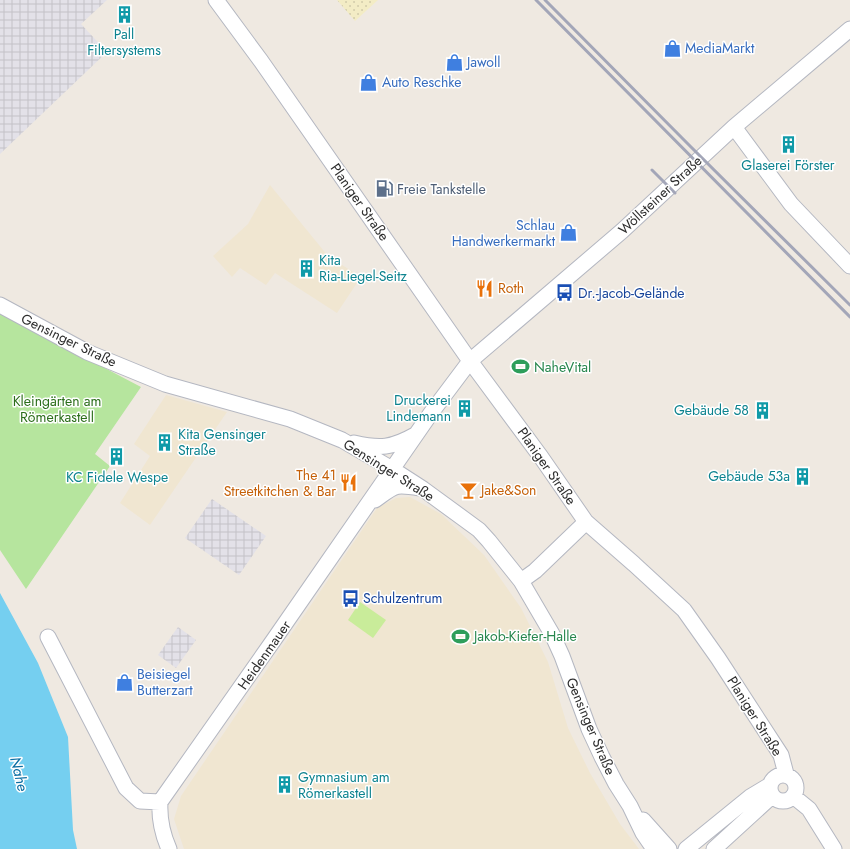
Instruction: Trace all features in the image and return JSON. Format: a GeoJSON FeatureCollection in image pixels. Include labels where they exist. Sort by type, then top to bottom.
{"type":"FeatureCollection","features":[{"type":"Feature","properties":{"kind":"street","name":"Planiger Straße"},"geometry":{"type":"LineString","coordinates":[[216,0],[266,67],[470,361],[586,522],[684,610],[718,658],[781,755],[786,774],[793,779],[795,783],[795,792],[793,796]]}},
{"type":"Feature","properties":{"kind":"street","name":"Wöllsteiner Straße"},"geometry":{"type":"LineString","coordinates":[[470,361],[622,231],[734,127],[850,29]]}},
{"type":"Feature","properties":{"kind":"street"},"geometry":{"type":"LineString","coordinates":[[734,127],[790,204],[850,266]]}},
{"type":"Feature","properties":{"kind":"street","name":"Gensinger Straße"},"geometry":{"type":"LineString","coordinates":[[0,305],[87,352],[166,384],[290,419],[342,440],[423,488],[479,530],[490,541],[521,581],[552,634],[567,669],[589,729],[602,757],[616,784],[630,806],[643,833],[654,849]]}},
{"type":"Feature","properties":{"kind":"street","name":"Heidenmauer"},"geometry":{"type":"LineString","coordinates":[[160,802],[417,433],[470,361]]}},
{"type":"Feature","properties":{"kind":"street"},"geometry":{"type":"LineString","coordinates":[[453,384],[467,380],[474,380],[479,382],[497,397]]}},
{"type":"Feature","properties":{"kind":"street"},"geometry":{"type":"LineString","coordinates":[[342,440],[363,445],[383,447],[401,443],[417,433]]}},
{"type":"Feature","properties":{"kind":"street","name":"Heidenmauer"},"geometry":{"type":"LineString","coordinates":[[366,507],[395,486],[403,485],[423,488]]}},
{"type":"Feature","properties":{"kind":"street"},"geometry":{"type":"LineString","coordinates":[[521,581],[535,571],[586,522]]}},
{"type":"Feature","properties":{"kind":"street"},"geometry":{"type":"LineString","coordinates":[[48,637],[126,788],[140,801],[160,802],[159,816],[163,834],[169,849]]}},
{"type":"Feature","properties":{"kind":"street","name":"Planiger Straße"},"geometry":{"type":"LineString","coordinates":[[716,848],[771,790],[774,778],[781,774],[786,774]]}},
{"type":"Feature","properties":{"kind":"street","name":"Planiger Straße"},"geometry":{"type":"LineString","coordinates":[[686,849],[750,797],[771,790]]}},
{"type":"Feature","properties":{"kind":"street"},"geometry":{"type":"LineString","coordinates":[[771,790],[779,800],[786,800],[793,796],[809,809],[834,849]]}},
{"type":"Feature","properties":{"kind":"street","name":"Gensinger Straße"},"geometry":{"type":"LineString","coordinates":[[630,806],[669,849]]}},
{"type":"Feature","properties":{"kind":"shaded area"},"geometry":{"type":"Polygon","coordinates":[[[0,0],[107,0],[81,24],[107,52],[0,154],[0,0]]]}},
{"type":"Feature","properties":{"kind":"shaded area"},"geometry":{"type":"Polygon","coordinates":[[[270,185],[328,256],[361,277],[337,313],[275,273],[266,285],[240,268],[232,277],[213,256],[248,224],[270,185]]]}},
{"type":"Feature","properties":{"kind":"shaded area"},"geometry":{"type":"Polygon","coordinates":[[[166,395],[227,412],[150,525],[120,503],[150,456],[134,444],[166,395]]]}},
{"type":"Feature","properties":{"kind":"shaded area"},"geometry":{"type":"Polygon","coordinates":[[[410,497],[441,514],[484,555],[521,608],[548,662],[568,728],[590,773],[620,824],[639,849],[184,849],[174,819],[181,796],[377,508],[396,498],[410,497]]]}},
{"type":"Feature","properties":{"kind":"shaded area"},"geometry":{"type":"Polygon","coordinates":[[[212,499],[266,536],[239,575],[185,538],[212,499]]]}},
{"type":"Feature","properties":{"kind":"shaded area"},"geometry":{"type":"Polygon","coordinates":[[[178,627],[196,640],[176,668],[158,655],[178,627]]]}},
{"type":"Feature","properties":{"kind":"sand"},"geometry":{"type":"Polygon","coordinates":[[[337,0],[378,0],[355,21],[337,0]]]}},
{"type":"Feature","properties":{"kind":"green space","name":"Kleingärten am Römerkastell"},"geometry":{"type":"Polygon","coordinates":[[[0,313],[141,387],[95,454],[110,466],[26,589],[0,550],[0,313]]]}},
{"type":"Feature","properties":{"kind":"green space"},"geometry":{"type":"Polygon","coordinates":[[[360,602],[386,620],[373,638],[348,620],[360,602]]]}},
{"type":"Feature","properties":{"kind":"water","name":"Nahe"},"geometry":{"type":"Polygon","coordinates":[[[0,593],[38,663],[68,737],[73,830],[77,849],[0,849],[0,593]]]}},
{"type":"Feature","properties":{"kind":"railway"},"geometry":{"type":"LineString","coordinates":[[536,0],[850,317]]}},
{"type":"Feature","properties":{"kind":"railway"},"geometry":{"type":"LineString","coordinates":[[545,0],[850,305]]}},
{"type":"Feature","properties":{"kind":"railway"},"geometry":{"type":"LineString","coordinates":[[652,170],[675,193]]}},
{"type":"Feature","properties":{"kind":"place","name":"Pall Filtersystems"},"geometry":{"type":"Point","coordinates":[124,14]}},
{"type":"Feature","properties":{"kind":"place","name":"MediaMarkt"},"geometry":{"type":"Point","coordinates":[672,48]}},
{"type":"Feature","properties":{"kind":"place","name":"Jawoll"},"geometry":{"type":"Point","coordinates":[454,62]}},
{"type":"Feature","properties":{"kind":"place","name":"Auto Reschke"},"geometry":{"type":"Point","coordinates":[369,82]}},
{"type":"Feature","properties":{"kind":"place","name":"Glaserei Förster"},"geometry":{"type":"Point","coordinates":[788,145]}},
{"type":"Feature","properties":{"kind":"place","name":"Freie Tankstelle"},"geometry":{"type":"Point","coordinates":[384,189]}},
{"type":"Feature","properties":{"kind":"place","name":"Schlau Handwerkermarkt"},"geometry":{"type":"Point","coordinates":[568,233]}},
{"type":"Feature","properties":{"kind":"place","name":"Kita Ria-Liegel-Seitz"},"geometry":{"type":"Point","coordinates":[306,268]}},
{"type":"Feature","properties":{"kind":"place","name":"Roth"},"geometry":{"type":"Point","coordinates":[485,288]}},
{"type":"Feature","properties":{"kind":"place","name":"Dr.-Jacob-Gelände"},"geometry":{"type":"Point","coordinates":[565,293]}},
{"type":"Feature","properties":{"kind":"place","name":"NaheVital"},"geometry":{"type":"Point","coordinates":[521,367]}},
{"type":"Feature","properties":{"kind":"place","name":"Druckerei Lindemann"},"geometry":{"type":"Point","coordinates":[464,408]}},
{"type":"Feature","properties":{"kind":"place","name":"Gebäude 58"},"geometry":{"type":"Point","coordinates":[762,410]}},
{"type":"Feature","properties":{"kind":"place","name":"Kita Gensinger Straße"},"geometry":{"type":"Point","coordinates":[165,442]}},
{"type":"Feature","properties":{"kind":"place","name":"KC Fidele Wespe"},"geometry":{"type":"Point","coordinates":[117,457]}},
{"type":"Feature","properties":{"kind":"place","name":"Gebäude 53a"},"geometry":{"type":"Point","coordinates":[803,476]}},
{"type":"Feature","properties":{"kind":"place","name":"The 41 Streetkitchen & Bar"},"geometry":{"type":"Point","coordinates":[349,483]}},
{"type":"Feature","properties":{"kind":"place","name":"Jake&Son"},"geometry":{"type":"Point","coordinates":[468,490]}},
{"type":"Feature","properties":{"kind":"place","name":"Schulzentrum"},"geometry":{"type":"Point","coordinates":[350,598]}},
{"type":"Feature","properties":{"kind":"place","name":"Jakob-Kiefer-Halle"},"geometry":{"type":"Point","coordinates":[461,636]}},
{"type":"Feature","properties":{"kind":"place","name":"Beisiegel Butterzart"},"geometry":{"type":"Point","coordinates":[124,682]}},
{"type":"Feature","properties":{"kind":"place","name":"Gymnasium am Römerkastell"},"geometry":{"type":"Point","coordinates":[285,785]}}]}
